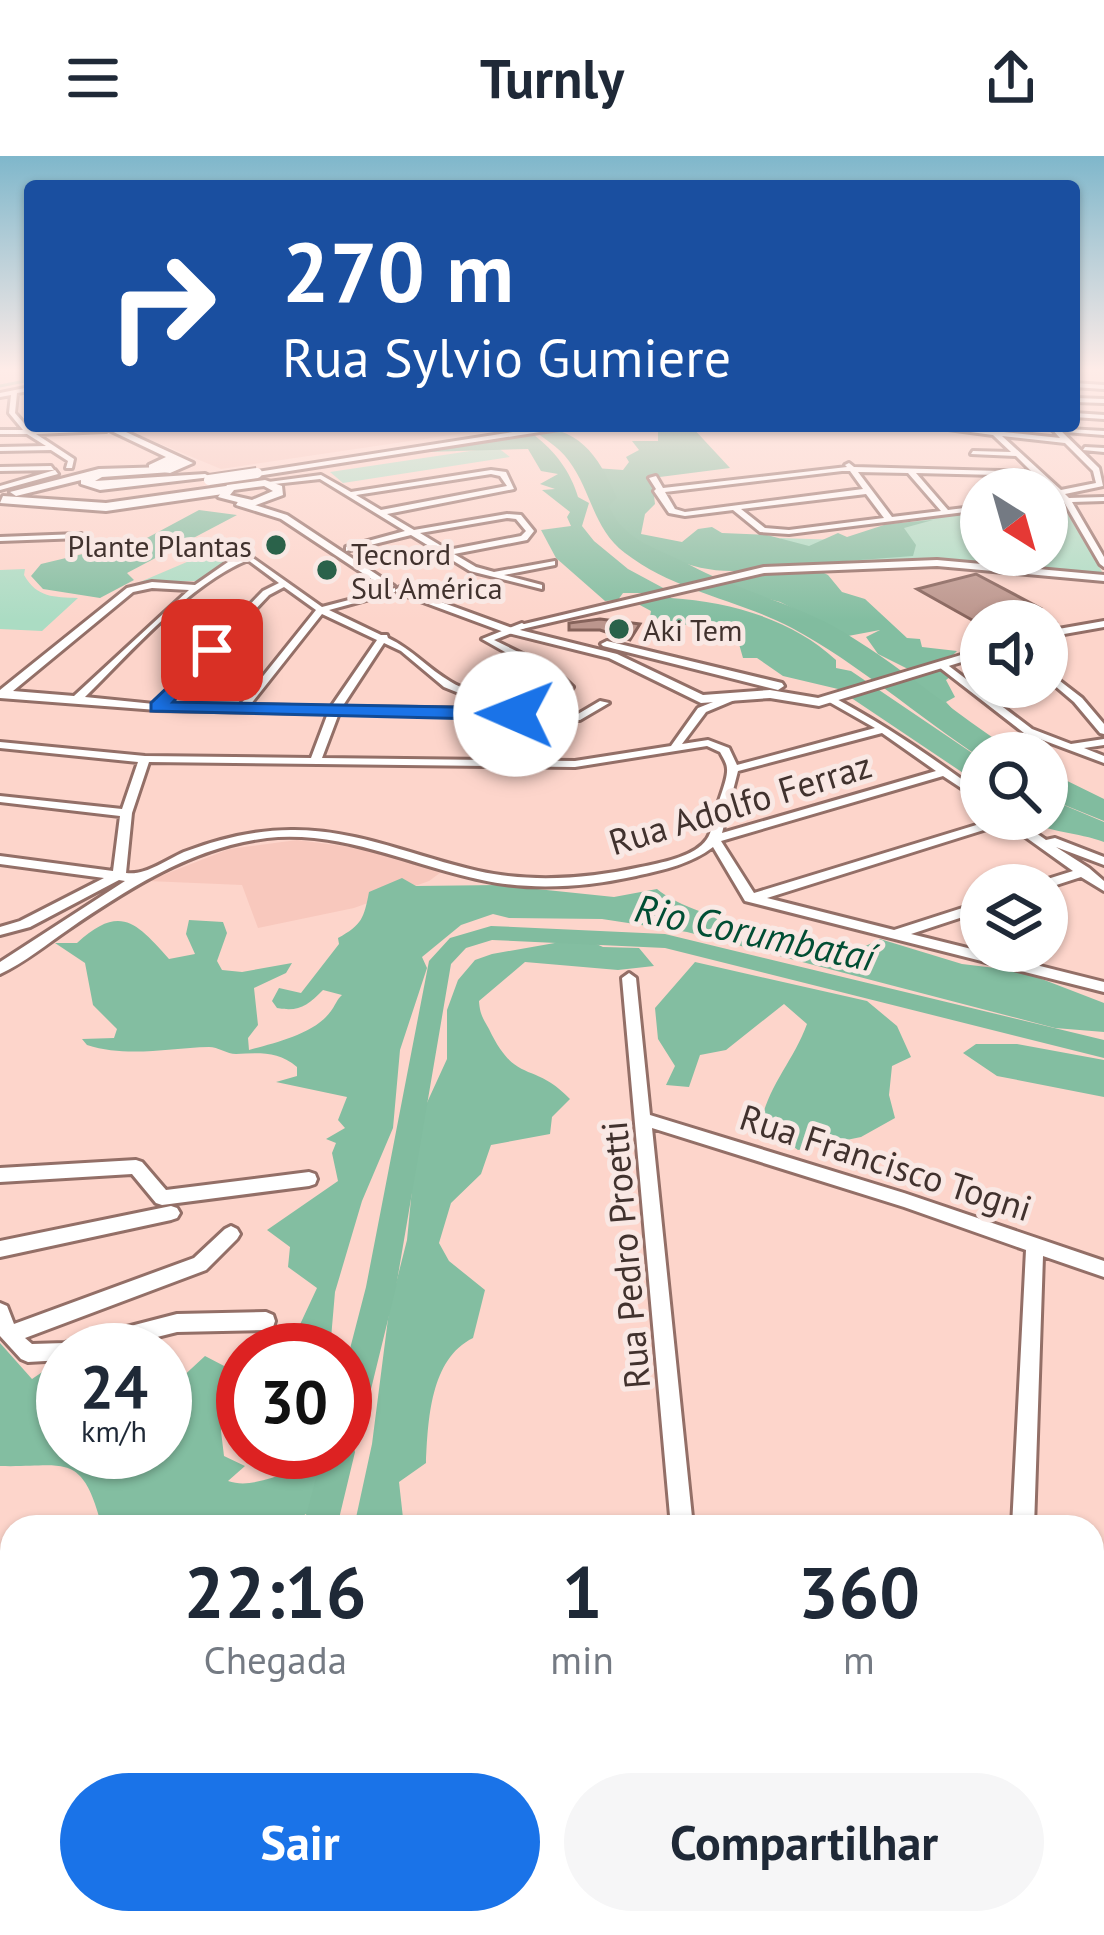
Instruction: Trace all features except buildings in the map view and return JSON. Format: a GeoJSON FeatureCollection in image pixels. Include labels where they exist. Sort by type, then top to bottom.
{"type":"FeatureCollection","features":[{"type":"Feature","properties":{"kind":"highway"},"geometry":{"type":"LineString","coordinates":[[169,464],[85,480],[100,486],[257,476],[390,454]]}},
{"type":"Feature","properties":{"kind":"highway"},"geometry":{"type":"LineString","coordinates":[[1,496],[169,464]]}},
{"type":"Feature","properties":{"kind":"highway"},"geometry":{"type":"LineString","coordinates":[[130,505],[104,500],[206,478]]}},
{"type":"Feature","properties":{"kind":"highway"},"geometry":{"type":"LineString","coordinates":[[1,496],[206,478]]}},
{"type":"Feature","properties":{"kind":"highway"},"geometry":{"type":"LineString","coordinates":[[1,496],[186,483]]}},
{"type":"Feature","properties":{"kind":"highway"},"geometry":{"type":"LineString","coordinates":[[1,496],[93,508],[232,496]]}},
{"type":"Feature","properties":{"kind":"main road"},"geometry":{"type":"LineString","coordinates":[[150,454],[242,484]]}},
{"type":"Feature","properties":{"kind":"main road"},"geometry":{"type":"LineString","coordinates":[[152,454],[196,470],[232,496],[276,496],[278,488],[257,476],[232,496]]}},
{"type":"Feature","properties":{"kind":"street"},"geometry":{"type":"LineString","coordinates":[[61,454],[72,460],[71,468]]}},
{"type":"Feature","properties":{"kind":"street"},"geometry":{"type":"LineString","coordinates":[[1015,454],[1030,468]]}},
{"type":"Feature","properties":{"kind":"street"},"geometry":{"type":"LineString","coordinates":[[1082,454],[1096,470],[1103,489]]}},
{"type":"Feature","properties":{"kind":"street"},"geometry":{"type":"LineString","coordinates":[[849,465],[890,520]]}},
{"type":"Feature","properties":{"kind":"street"},"geometry":{"type":"LineString","coordinates":[[658,491],[849,465],[960,472]]}},
{"type":"Feature","properties":{"kind":"street"},"geometry":{"type":"LineString","coordinates":[[0,469],[119,470]]}},
{"type":"Feature","properties":{"kind":"street"},"geometry":{"type":"LineString","coordinates":[[1,496],[56,470]]}},
{"type":"Feature","properties":{"kind":"street"},"geometry":{"type":"LineString","coordinates":[[910,471],[946,512]]}},
{"type":"Feature","properties":{"kind":"street"},"geometry":{"type":"LineString","coordinates":[[350,494],[491,472],[503,474],[511,487],[379,513]]}},
{"type":"Feature","properties":{"kind":"street"},"geometry":{"type":"LineString","coordinates":[[257,476],[321,477],[446,554],[491,575],[539,586]]}},
{"type":"Feature","properties":{"kind":"street"},"geometry":{"type":"LineString","coordinates":[[653,478],[676,513],[868,491]]}},
{"type":"Feature","properties":{"kind":"street"},"geometry":{"type":"LineString","coordinates":[[1068,488],[1103,489]]}},
{"type":"Feature","properties":{"kind":"street"},"geometry":{"type":"LineString","coordinates":[[1068,491],[1073,489]]}},
{"type":"Feature","properties":{"kind":"street"},"geometry":{"type":"LineString","coordinates":[[1068,500],[1103,489]]}},
{"type":"Feature","properties":{"kind":"street"},"geometry":{"type":"LineString","coordinates":[[232,496],[284,517],[397,587],[472,617],[636,665],[693,696],[770,694],[824,700],[960,659]]}},
{"type":"Feature","properties":{"kind":"street"},"geometry":{"type":"LineString","coordinates":[[276,496],[279,506],[350,549],[397,587],[515,628],[649,653],[824,700],[884,732],[960,783]]}},
{"type":"Feature","properties":{"kind":"street"},"geometry":{"type":"LineString","coordinates":[[1068,502],[1104,564]]}},
{"type":"Feature","properties":{"kind":"street"},"geometry":{"type":"LineString","coordinates":[[735,508],[772,532],[960,510]]}},
{"type":"Feature","properties":{"kind":"street"},"geometry":{"type":"LineString","coordinates":[[350,549],[408,533],[512,516],[530,531],[524,538],[446,554]]}},
{"type":"Feature","properties":{"kind":"street"},"geometry":{"type":"LineString","coordinates":[[0,539],[78,536]]}},
{"type":"Feature","properties":{"kind":"street"},"geometry":{"type":"LineString","coordinates":[[233,546],[321,610],[404,650],[448,686],[531,713]]}},
{"type":"Feature","properties":{"kind":"street"},"geometry":{"type":"LineString","coordinates":[[76,700],[199,588],[230,563],[249,557]]}},
{"type":"Feature","properties":{"kind":"street"},"geometry":{"type":"LineString","coordinates":[[491,575],[552,563]]}},
{"type":"Feature","properties":{"kind":"street"},"geometry":{"type":"LineString","coordinates":[[487,639],[551,618],[784,568],[937,563],[1104,578]]}},
{"type":"Feature","properties":{"kind":"street"},"geometry":{"type":"LineString","coordinates":[[2,695],[130,590],[147,585],[199,588]]}},
{"type":"Feature","properties":{"kind":"street"},"geometry":{"type":"LineString","coordinates":[[157,707],[266,593],[282,585]]}},
{"type":"Feature","properties":{"kind":"street"},"geometry":{"type":"LineString","coordinates":[[242,709],[321,610],[397,587]]}},
{"type":"Feature","properties":{"kind":"street"},"geometry":{"type":"LineString","coordinates":[[472,617],[487,639],[562,678],[568,687],[558,702],[531,713],[505,714]]}},
{"type":"Feature","properties":{"kind":"street"},"geometry":{"type":"LineString","coordinates":[[542,630],[551,618]]}},
{"type":"Feature","properties":{"kind":"street"},"geometry":{"type":"LineString","coordinates":[[1068,630],[1104,624]]}},
{"type":"Feature","properties":{"kind":"street"},"geometry":{"type":"LineString","coordinates":[[542,630],[559,640]]}},
{"type":"Feature","properties":{"kind":"street"},"geometry":{"type":"LineString","coordinates":[[316,760],[335,709],[384,637]]}},
{"type":"Feature","properties":{"kind":"street"},"geometry":{"type":"LineString","coordinates":[[374,653],[404,650]]}},
{"type":"Feature","properties":{"kind":"street"},"geometry":{"type":"LineString","coordinates":[[636,665],[637,658],[649,653]]}},
{"type":"Feature","properties":{"kind":"street"},"geometry":{"type":"LineString","coordinates":[[942,665],[1000,713],[1035,732]]}},
{"type":"Feature","properties":{"kind":"street"},"geometry":{"type":"LineString","coordinates":[[676,745],[702,710],[733,697],[742,686],[731,675]]}},
{"type":"Feature","properties":{"kind":"street"},"geometry":{"type":"LineString","coordinates":[[1068,692],[1104,731]]}},
{"type":"Feature","properties":{"kind":"street"},"geometry":{"type":"LineString","coordinates":[[467,694],[475,703],[468,713]]}},
{"type":"Feature","properties":{"kind":"street"},"geometry":{"type":"LineString","coordinates":[[2,695],[157,707],[571,718],[592,712],[605,699],[575,713],[562,710],[558,702]]}},
{"type":"Feature","properties":{"kind":"street"},"geometry":{"type":"LineString","coordinates":[[686,730],[725,750],[733,769],[714,839],[751,898],[1104,987]]}},
{"type":"Feature","properties":{"kind":"street"},"geometry":{"type":"LineString","coordinates":[[733,769],[884,732]]}},
{"type":"Feature","properties":{"kind":"street"},"geometry":{"type":"LineString","coordinates":[[1068,748],[1104,742]]}},
{"type":"Feature","properties":{"kind":"street"},"geometry":{"type":"LineString","coordinates":[[0,745],[145,759],[587,764],[708,743]]}},
{"type":"Feature","properties":{"kind":"street"},"geometry":{"type":"LineString","coordinates":[[1068,749],[1104,760]]}},
{"type":"Feature","properties":{"kind":"street"},"geometry":{"type":"LineString","coordinates":[[126,876],[126,813],[145,759]]}},
{"type":"Feature","properties":{"kind":"street","name":"Rua Adolfo Ferraz"},"geometry":{"type":"LineString","coordinates":[[126,876],[202,849],[283,833],[366,841],[462,872],[552,883],[666,865],[707,848],[714,839],[944,772]]}},
{"type":"Feature","properties":{"kind":"street"},"geometry":{"type":"LineString","coordinates":[[0,799],[126,813]]}},
{"type":"Feature","properties":{"kind":"street"},"geometry":{"type":"LineString","coordinates":[[751,898],[960,837]]}},
{"type":"Feature","properties":{"kind":"street"},"geometry":{"type":"LineString","coordinates":[[1037,840],[1104,887]]}},
{"type":"Feature","properties":{"kind":"street"},"geometry":{"type":"LineString","coordinates":[[1052,840],[1104,863]]}},
{"type":"Feature","properties":{"kind":"street"},"geometry":{"type":"LineString","coordinates":[[0,860],[126,876]]}},
{"type":"Feature","properties":{"kind":"street"},"geometry":{"type":"LineString","coordinates":[[1068,877],[1104,863]]}},
{"type":"Feature","properties":{"kind":"street"},"geometry":{"type":"LineString","coordinates":[[0,931],[126,876]]}},
{"type":"Feature","properties":{"kind":"street"},"geometry":{"type":"LineString","coordinates":[[0,969],[126,876]]}},
{"type":"Feature","properties":{"kind":"street"},"geometry":{"type":"LineString","coordinates":[[892,935],[960,913]]}},
{"type":"Feature","properties":{"kind":"street","name":"Rua Pedro Proetti"},"geometry":{"type":"LineString","coordinates":[[629,978],[647,1120],[681,1515]]}},
{"type":"Feature","properties":{"kind":"street","name":"Rua Francisco Togni"},"geometry":{"type":"LineString","coordinates":[[647,1120],[1104,1269]]}},
{"type":"Feature","properties":{"kind":"street"},"geometry":{"type":"LineString","coordinates":[[0,1174],[136,1167],[162,1198],[309,1179]]}},
{"type":"Feature","properties":{"kind":"street"},"geometry":{"type":"LineString","coordinates":[[0,1249],[171,1213]]}},
{"type":"Feature","properties":{"kind":"street"},"geometry":{"type":"LineString","coordinates":[[9,1335],[200,1264],[231,1234]]}},
{"type":"Feature","properties":{"kind":"street"},"geometry":{"type":"LineString","coordinates":[[1024,1515],[1035,1245]]}},
{"type":"Feature","properties":{"kind":"street"},"geometry":{"type":"LineString","coordinates":[[0,1312],[9,1335],[28,1353],[36,1353]]}},
{"type":"Feature","properties":{"kind":"street"},"geometry":{"type":"LineString","coordinates":[[178,1323],[266,1321]]}},
{"type":"Feature","properties":{"kind":"shaded area"},"geometry":{"type":"Polygon","coordinates":[[[185,454],[322,454],[221,469],[185,454]]]}},
{"type":"Feature","properties":{"kind":"shaded area"},"geometry":{"type":"Polygon","coordinates":[[[450,454],[510,457],[343,483],[330,472],[450,454]]]}},
{"type":"Feature","properties":{"kind":"shaded area"},"geometry":{"type":"Polygon","coordinates":[[[531,454],[554,454],[561,462],[578,497],[589,503],[582,526],[628,569],[667,590],[671,598],[738,609],[800,634],[836,660],[836,668],[851,671],[960,745],[960,771],[838,689],[783,676],[757,658],[743,658],[739,644],[697,627],[650,617],[651,611],[638,604],[652,598],[651,593],[623,593],[618,600],[605,601],[556,558],[541,530],[571,526],[570,512],[542,490],[555,489],[540,484],[558,474],[541,471],[531,454]]]}},
{"type":"Feature","properties":{"kind":"shaded area"},"geometry":{"type":"Polygon","coordinates":[[[563,454],[592,454],[617,498],[609,506],[632,535],[706,573],[833,626],[986,732],[960,732],[960,743],[792,628],[645,566],[606,533],[563,454]]]}},
{"type":"Feature","properties":{"kind":"shaded area"},"geometry":{"type":"Polygon","coordinates":[[[632,454],[717,454],[730,468],[652,478],[655,504],[645,514],[641,534],[682,542],[698,529],[712,527],[722,533],[767,535],[809,546],[838,533],[847,537],[887,524],[933,520],[904,528],[916,545],[913,556],[820,563],[814,568],[828,575],[842,592],[865,599],[907,638],[920,639],[922,647],[957,651],[948,660],[960,674],[960,682],[946,680],[955,697],[946,702],[974,732],[910,681],[912,671],[878,654],[866,637],[880,630],[848,636],[780,602],[723,587],[735,571],[688,564],[615,530],[595,468],[623,470],[629,462],[626,457],[632,454]]]}},
{"type":"Feature","properties":{"kind":"shaded area"},"geometry":{"type":"Polygon","coordinates":[[[199,510],[237,515],[127,573],[134,580],[100,598],[43,589],[31,576],[41,564],[145,539],[199,510]]]}},
{"type":"Feature","properties":{"kind":"shaded area"},"geometry":{"type":"Polygon","coordinates":[[[960,514],[960,560],[803,564],[780,538],[840,540],[891,525],[960,514]]]}},
{"type":"Feature","properties":{"kind":"shaded area"},"geometry":{"type":"Polygon","coordinates":[[[1068,515],[1104,575],[1068,571],[1068,515]]]}},
{"type":"Feature","properties":{"kind":"shaded area"},"geometry":{"type":"Polygon","coordinates":[[[222,547],[238,553],[203,581],[140,582],[222,547]]]}},
{"type":"Feature","properties":{"kind":"shaded area"},"geometry":{"type":"Polygon","coordinates":[[[25,569],[29,583],[40,592],[78,598],[42,631],[0,629],[0,570],[25,569]]]}},
{"type":"Feature","properties":{"kind":"shaded area"},"geometry":{"type":"Polygon","coordinates":[[[1068,781],[1104,799],[1104,821],[1068,806],[1068,781]]]}},
{"type":"Feature","properties":{"kind":"shaded area"},"geometry":{"type":"Polygon","coordinates":[[[1068,807],[1104,822],[1104,842],[1068,833],[1068,807]]]}},
{"type":"Feature","properties":{"kind":"shaded area"},"geometry":{"type":"Polygon","coordinates":[[[297,840],[374,850],[444,870],[429,881],[354,908],[258,928],[242,885],[148,881],[229,849],[297,840]]]}},
{"type":"Feature","properties":{"kind":"shaded area"},"geometry":{"type":"Polygon","coordinates":[[[402,878],[416,886],[499,885],[614,897],[657,889],[708,914],[811,938],[812,944],[822,947],[848,950],[880,939],[960,963],[960,972],[1024,972],[1104,1003],[1104,1032],[1055,1028],[687,932],[602,919],[493,914],[461,925],[422,957],[427,968],[400,1050],[393,1128],[362,1201],[335,1292],[332,1323],[301,1323],[317,1288],[288,1267],[290,1247],[267,1230],[338,1181],[332,1153],[336,1143],[326,1139],[345,1128],[338,1120],[347,1097],[276,1082],[297,1076],[297,1067],[260,1053],[233,1054],[209,1047],[133,1052],[87,1045],[82,1039],[114,1038],[117,1029],[93,1005],[85,963],[55,943],[77,943],[105,924],[127,922],[169,959],[195,954],[186,934],[189,920],[223,922],[227,933],[217,961],[222,970],[242,972],[292,963],[286,973],[254,988],[258,1025],[248,1038],[249,1050],[293,1036],[324,1019],[342,995],[323,990],[307,1004],[291,1009],[277,1008],[272,1001],[279,988],[301,993],[339,944],[338,938],[361,920],[369,892],[402,878]]]}},
{"type":"Feature","properties":{"kind":"shaded area"},"geometry":{"type":"Polygon","coordinates":[[[583,938],[603,947],[639,948],[654,966],[618,970],[525,962],[479,1001],[483,1019],[508,1058],[570,1099],[552,1117],[550,1134],[491,1145],[481,1174],[451,1203],[439,1243],[449,1261],[485,1290],[473,1338],[448,1360],[440,1376],[430,1411],[426,1463],[399,1482],[403,1515],[357,1515],[364,1479],[372,1479],[389,1311],[407,1240],[416,1148],[425,1107],[447,1059],[447,1010],[458,980],[475,960],[583,938]]]}},
{"type":"Feature","properties":{"kind":"shaded area"},"geometry":{"type":"Polygon","coordinates":[[[695,962],[867,1001],[897,1026],[911,1057],[892,1066],[889,1095],[895,1118],[861,1137],[798,1150],[761,1123],[769,1097],[807,1024],[784,1004],[726,1050],[700,1055],[689,1087],[666,1085],[675,1066],[658,1039],[655,1008],[695,962]]]}},
{"type":"Feature","properties":{"kind":"shaded area"},"geometry":{"type":"Polygon","coordinates":[[[976,1044],[1017,1044],[1104,1060],[1104,1097],[997,1076],[963,1053],[976,1044]]]}},
{"type":"Feature","properties":{"kind":"shaded area"},"geometry":{"type":"Polygon","coordinates":[[[0,1343],[32,1379],[36,1376],[36,1466],[0,1466],[0,1343]]]}},
{"type":"Feature","properties":{"kind":"shaded area"},"geometry":{"type":"Polygon","coordinates":[[[205,1356],[216,1362],[216,1479],[243,1483],[323,1479],[316,1515],[98,1515],[82,1479],[192,1479],[192,1368],[205,1356]]]}},
{"type":"Feature","properties":{"kind":"waterway","name":"Rio Corumbataí"},"geometry":{"type":"LineString","coordinates":[[372,1323],[440,961],[458,943],[491,933],[665,941],[1104,1049]]}},
{"type":"Feature","properties":{"kind":"waterway","name":"Rio Corumbataí"},"geometry":{"type":"LineString","coordinates":[[323,1515],[332,1479]]}},
{"type":"Feature","properties":{"kind":"place","name":"Plante Plantas"},"geometry":{"type":"Point","coordinates":[276,545]}},
{"type":"Feature","properties":{"kind":"place","name":"Tecnord Sul América"},"geometry":{"type":"Point","coordinates":[327,570]}},
{"type":"Feature","properties":{"kind":"place","name":"Aki Tem"},"geometry":{"type":"Point","coordinates":[619,629]}},
{"type":"Feature","properties":{"kind":"route"},"geometry":{"type":"LineString","coordinates":[[212,650],[157,707],[516,714]]}}]}
